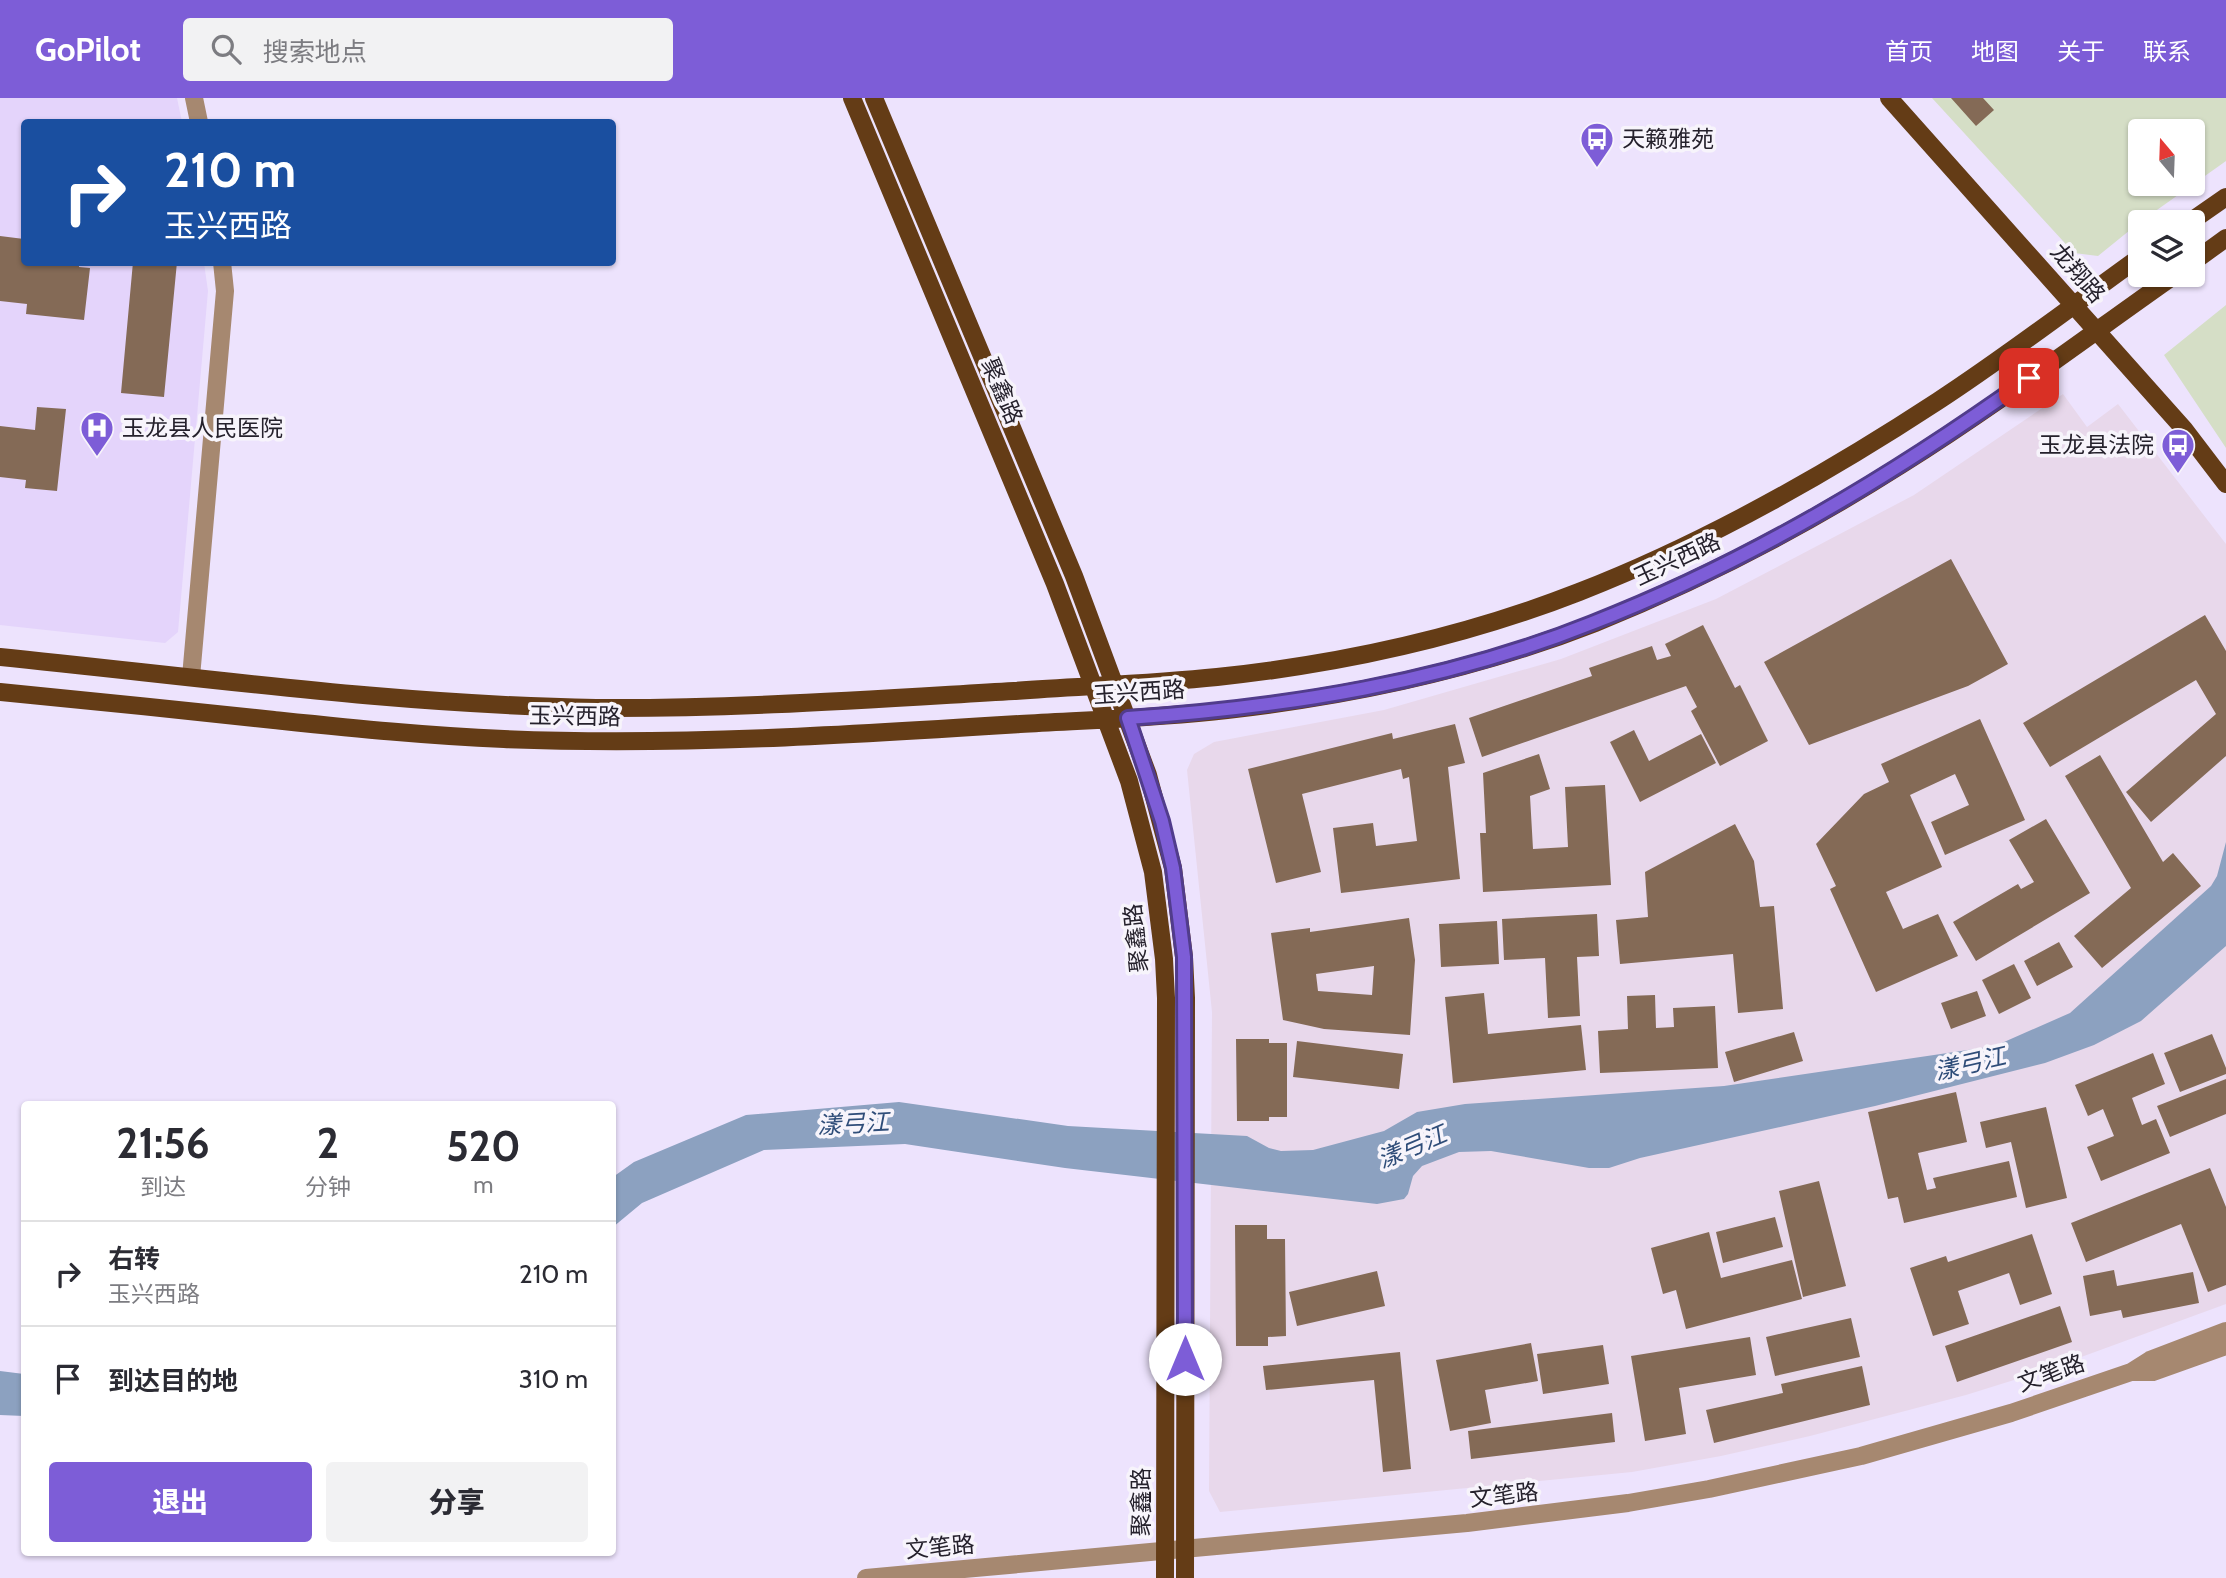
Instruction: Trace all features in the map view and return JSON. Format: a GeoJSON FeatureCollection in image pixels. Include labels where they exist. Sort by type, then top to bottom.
{"type":"FeatureCollection","features":[{"type":"Feature","properties":{"kind":"main road","name":"聚鑫路"},"geometry":{"type":"LineString","coordinates":[[852,98],[1022,501],[1107,719],[1143,826],[1160,919],[1166,998],[1165,1578]]}},
{"type":"Feature","properties":{"kind":"main road","name":"聚鑫路"},"geometry":{"type":"LineString","coordinates":[[874,98],[1041,494],[1116,685],[1162,821],[1180,917],[1186,998],[1185,1578]]}},
{"type":"Feature","properties":{"kind":"main road","name":"龙翔路"},"geometry":{"type":"LineString","coordinates":[[1889,98],[2183,429],[2226,484]]}},
{"type":"Feature","properties":{"kind":"main road"},"geometry":{"type":"LineString","coordinates":[[2205,212],[2226,197]]}},
{"type":"Feature","properties":{"kind":"main road"},"geometry":{"type":"LineString","coordinates":[[2205,254],[2226,239]]}},
{"type":"Feature","properties":{"kind":"main road","name":"玉兴西路"},"geometry":{"type":"LineString","coordinates":[[0,657],[409,699],[595,708],[785,705],[1116,685],[1219,677],[1341,659],[1461,630],[1579,592],[1701,538],[1822,473],[1943,397],[2128,266]]}},
{"type":"Feature","properties":{"kind":"main road","name":"玉兴西路"},"geometry":{"type":"LineString","coordinates":[[0,692],[406,733],[594,741],[786,739],[1128,718],[1222,711],[1347,692],[1471,663],[1591,624],[1716,568],[1840,502],[1963,425],[2158,287]]}},
{"type":"Feature","properties":{"kind":"street"},"geometry":{"type":"LineString","coordinates":[[194,98],[198,119]]}},
{"type":"Feature","properties":{"kind":"street"},"geometry":{"type":"LineString","coordinates":[[191,677],[225,291],[222,266]]}},
{"type":"Feature","properties":{"kind":"street","name":"文笔路"},"geometry":{"type":"LineString","coordinates":[[866,1578],[1548,1515],[1709,1489],[1861,1456],[1936,1435],[2131,1373],[2151,1360],[2226,1331]]}},
{"type":"Feature","properties":{"kind":"street","name":"文笔路"},"geometry":{"type":"LineString","coordinates":[[2131,1373],[2154,1373],[2226,1346]]}},
{"type":"Feature","properties":{"kind":"shaded area","name":"玉龙县人民医院"},"geometry":{"type":"Polygon","coordinates":[[[0,98],[177,98],[181,119],[21,119],[21,266],[204,266],[208,291],[178,632],[165,643],[0,625],[0,98]]]}},
{"type":"Feature","properties":{"kind":"shaded area"},"geometry":{"type":"Polygon","coordinates":[[[2063,394],[2087,427],[2118,404],[2226,544],[2226,1304],[2043,1371],[1966,1395],[1721,1456],[1632,1472],[1220,1512],[1209,1491],[1212,1012],[1187,770],[1194,754],[1214,742],[1384,710],[1561,659],[1716,599],[1914,495],[2063,394]]]}},
{"type":"Feature","properties":{"kind":"green space"},"geometry":{"type":"Polygon","coordinates":[[[1932,98],[2226,98],[2226,161],[2205,176],[2205,119],[2128,119],[2128,196],[2177,196],[2157,210],[2128,210],[2128,232],[2098,256],[2074,253],[1932,98]]]}},
{"type":"Feature","properties":{"kind":"green space"},"geometry":{"type":"Polygon","coordinates":[[[2226,305],[2226,448],[2164,355],[2226,305]]]}},
{"type":"Feature","properties":{"kind":"water","name":"漾弓江"},"geometry":{"type":"Polygon","coordinates":[[[2226,842],[2226,946],[2141,1021],[2094,1045],[2045,1063],[1875,1106],[1640,1158],[1609,1168],[1589,1168],[1491,1151],[1459,1152],[1422,1166],[1413,1176],[1404,1199],[1377,1204],[1065,1168],[905,1144],[764,1150],[642,1203],[616,1225],[616,1175],[634,1162],[746,1115],[899,1102],[1068,1126],[1247,1136],[1281,1151],[1313,1150],[1384,1131],[1417,1112],[1465,1104],[1724,1086],[1995,1046],[2070,1013],[2211,886],[2217,876],[2226,842]]]}},
{"type":"Feature","properties":{"kind":"water"},"geometry":{"type":"Polygon","coordinates":[[[0,1371],[21,1374],[21,1416],[0,1415],[0,1371]]]}},
{"type":"Feature","properties":{"kind":"building"},"geometry":{"type":"Polygon","coordinates":[[[1951,98],[1983,98],[1994,110],[1976,126],[1951,98]]]}},
{"type":"Feature","properties":{"kind":"building"},"geometry":{"type":"Polygon","coordinates":[[[0,236],[21,239],[21,266],[90,268],[84,320],[26,314],[27,304],[0,301],[0,236]]]}},
{"type":"Feature","properties":{"kind":"building"},"geometry":{"type":"Polygon","coordinates":[[[133,266],[177,266],[164,397],[121,393],[133,266]]]}},
{"type":"Feature","properties":{"kind":"building"},"geometry":{"type":"Polygon","coordinates":[[[37,407],[66,409],[57,491],[25,488],[26,480],[0,477],[0,426],[35,430],[37,407]]]}},
{"type":"Feature","properties":{"kind":"building"},"geometry":{"type":"Polygon","coordinates":[[[1951,559],[2008,664],[1968,686],[1809,745],[1764,662],[1951,559]]]}},
{"type":"Feature","properties":{"kind":"building"},"geometry":{"type":"Polygon","coordinates":[[[2205,615],[2226,651],[2226,756],[2151,822],[2126,792],[2216,714],[2196,680],[2050,767],[2023,723],[2205,615]]]}},
{"type":"Feature","properties":{"kind":"building"},"geometry":{"type":"Polygon","coordinates":[[[1703,625],[1735,688],[1740,685],[1768,741],[1720,766],[1691,711],[1697,707],[1686,686],[1482,757],[1469,718],[1592,676],[1589,668],[1652,646],[1657,660],[1671,656],[1665,644],[1703,625]]]}},
{"type":"Feature","properties":{"kind":"building"},"geometry":{"type":"Polygon","coordinates":[[[1980,719],[2025,820],[1945,855],[1931,822],[1969,805],[1955,774],[1910,795],[1942,867],[1886,892],[1903,929],[1938,914],[1958,956],[1876,992],[1830,889],[1836,886],[1816,844],[1864,794],[1889,782],[1881,764],[1980,719]]]}},
{"type":"Feature","properties":{"kind":"building"},"geometry":{"type":"Polygon","coordinates":[[[1455,724],[1465,763],[1448,767],[1460,879],[1341,893],[1333,828],[1373,823],[1376,846],[1417,841],[1409,777],[1403,779],[1401,769],[1302,794],[1321,872],[1276,883],[1248,769],[1392,733],[1393,739],[1455,724]]]}},
{"type":"Feature","properties":{"kind":"building"},"geometry":{"type":"Polygon","coordinates":[[[1634,730],[1649,761],[1701,734],[1716,763],[1640,802],[1610,742],[1634,730]]]}},
{"type":"Feature","properties":{"kind":"building"},"geometry":{"type":"Polygon","coordinates":[[[1539,754],[1550,789],[1530,796],[1533,849],[1568,847],[1565,787],[1605,785],[1611,885],[1483,892],[1480,833],[1486,833],[1483,773],[1539,754]]]}},
{"type":"Feature","properties":{"kind":"building"},"geometry":{"type":"Polygon","coordinates":[[[2100,755],[2163,862],[2173,853],[2201,886],[2102,968],[2074,936],[2131,888],[2065,776],[2100,755]]]}},
{"type":"Feature","properties":{"kind":"building"},"geometry":{"type":"Polygon","coordinates":[[[2046,819],[2090,893],[1976,961],[1953,922],[2018,884],[2021,889],[2034,882],[2009,840],[2046,819]]]}},
{"type":"Feature","properties":{"kind":"building"},"geometry":{"type":"Polygon","coordinates":[[[1735,824],[1754,861],[1760,907],[1774,906],[1783,1009],[1738,1013],[1733,954],[1620,964],[1616,920],[1648,917],[1645,872],[1735,824]]]}},
{"type":"Feature","properties":{"kind":"building"},"geometry":{"type":"Polygon","coordinates":[[[1597,914],[1599,956],[1577,957],[1580,1016],[1548,1018],[1545,958],[1504,960],[1502,919],[1597,914]]]}},
{"type":"Feature","properties":{"kind":"building"},"geometry":{"type":"Polygon","coordinates":[[[1409,918],[1415,960],[1410,1035],[1324,1029],[1283,1020],[1271,933],[1310,928],[1310,932],[1409,918]],[[1374,966],[1316,974],[1318,991],[1372,995],[1374,966]]]}},
{"type":"Feature","properties":{"kind":"building"},"geometry":{"type":"Polygon","coordinates":[[[1497,921],[1499,964],[1441,967],[1439,924],[1497,921]]]}},
{"type":"Feature","properties":{"kind":"building"},"geometry":{"type":"Polygon","coordinates":[[[2059,942],[2073,967],[2037,986],[2024,961],[2059,942]]]}},
{"type":"Feature","properties":{"kind":"building"},"geometry":{"type":"Polygon","coordinates":[[[2014,964],[2031,998],[1999,1014],[1982,980],[2014,964]]]}},
{"type":"Feature","properties":{"kind":"building"},"geometry":{"type":"Polygon","coordinates":[[[1977,991],[1986,1016],[1951,1029],[1941,1003],[1977,991]]]}},
{"type":"Feature","properties":{"kind":"building"},"geometry":{"type":"Polygon","coordinates":[[[1484,993],[1488,1034],[1581,1025],[1586,1070],[1453,1083],[1445,997],[1484,993]]]}},
{"type":"Feature","properties":{"kind":"building"},"geometry":{"type":"Polygon","coordinates":[[[1655,995],[1656,1028],[1674,1027],[1673,1008],[1715,1006],[1718,1068],[1600,1073],[1598,1031],[1628,1029],[1627,996],[1655,995]]]}},
{"type":"Feature","properties":{"kind":"building"},"geometry":{"type":"Polygon","coordinates":[[[1794,1032],[1803,1061],[1734,1082],[1725,1052],[1794,1032]]]}},
{"type":"Feature","properties":{"kind":"building"},"geometry":{"type":"Polygon","coordinates":[[[2212,1034],[2226,1074],[2180,1092],[2164,1053],[2212,1034]]]}},
{"type":"Feature","properties":{"kind":"building"},"geometry":{"type":"Polygon","coordinates":[[[1236,1039],[1269,1039],[1269,1043],[1287,1043],[1287,1117],[1269,1117],[1269,1121],[1237,1121],[1236,1039]]]}},
{"type":"Feature","properties":{"kind":"building"},"geometry":{"type":"Polygon","coordinates":[[[1297,1041],[1403,1054],[1399,1089],[1293,1077],[1297,1041]]]}},
{"type":"Feature","properties":{"kind":"building"},"geometry":{"type":"Polygon","coordinates":[[[2153,1053],[2165,1084],[2132,1098],[2142,1125],[2156,1119],[2170,1153],[2101,1181],[2087,1147],[2114,1136],[2103,1109],[2088,1116],[2075,1085],[2153,1053]]]}},
{"type":"Feature","properties":{"kind":"building"},"geometry":{"type":"Polygon","coordinates":[[[2226,1079],[2226,1114],[2170,1137],[2157,1106],[2226,1079]]]}},
{"type":"Feature","properties":{"kind":"building"},"geometry":{"type":"Polygon","coordinates":[[[1956,1092],[1967,1142],[1918,1153],[1927,1190],[1936,1188],[1933,1178],[2009,1161],[2017,1197],[1904,1223],[1898,1197],[1888,1199],[1868,1112],[1956,1092]]]}},
{"type":"Feature","properties":{"kind":"building"},"geometry":{"type":"Polygon","coordinates":[[[2046,1107],[2067,1198],[2026,1208],[2011,1142],[1986,1148],[1980,1122],[2046,1107]]]}},
{"type":"Feature","properties":{"kind":"building"},"geometry":{"type":"Polygon","coordinates":[[[2210,1168],[2226,1207],[2226,1285],[2208,1292],[2181,1224],[2086,1262],[2071,1223],[2210,1168]]]}},
{"type":"Feature","properties":{"kind":"building"},"geometry":{"type":"Polygon","coordinates":[[[1819,1181],[1846,1286],[1803,1297],[1779,1191],[1819,1181]]]}},
{"type":"Feature","properties":{"kind":"building"},"geometry":{"type":"Polygon","coordinates":[[[1775,1217],[1783,1247],[1723,1263],[1716,1232],[1775,1217]]]}},
{"type":"Feature","properties":{"kind":"building"},"geometry":{"type":"Polygon","coordinates":[[[1235,1225],[1267,1225],[1267,1239],[1285,1239],[1286,1336],[1268,1337],[1268,1346],[1236,1346],[1235,1225]]]}},
{"type":"Feature","properties":{"kind":"building"},"geometry":{"type":"Polygon","coordinates":[[[1709,1232],[1721,1278],[1792,1260],[1802,1299],[1686,1329],[1676,1290],[1663,1294],[1651,1248],[1709,1232]]]}},
{"type":"Feature","properties":{"kind":"building"},"geometry":{"type":"Polygon","coordinates":[[[2032,1234],[2052,1294],[2020,1305],[2009,1273],[1958,1291],[1969,1324],[1933,1336],[1910,1268],[1946,1256],[1948,1262],[2032,1234]]]}},
{"type":"Feature","properties":{"kind":"building"},"geometry":{"type":"Polygon","coordinates":[[[2114,1270],[2117,1286],[2193,1272],[2199,1303],[2123,1318],[2121,1310],[2090,1316],[2083,1276],[2114,1270]]]}},
{"type":"Feature","properties":{"kind":"building"},"geometry":{"type":"Polygon","coordinates":[[[1377,1271],[1385,1306],[1297,1326],[1289,1292],[1377,1271]]]}},
{"type":"Feature","properties":{"kind":"building"},"geometry":{"type":"Polygon","coordinates":[[[2060,1306],[2072,1342],[1957,1382],[1945,1346],[2060,1306]]]}},
{"type":"Feature","properties":{"kind":"building"},"geometry":{"type":"Polygon","coordinates":[[[1851,1318],[1860,1357],[1775,1376],[1766,1337],[1851,1318]]]}},
{"type":"Feature","properties":{"kind":"building"},"geometry":{"type":"Polygon","coordinates":[[[1750,1337],[1756,1375],[1679,1388],[1686,1434],[1645,1441],[1631,1356],[1750,1337]]]}},
{"type":"Feature","properties":{"kind":"building"},"geometry":{"type":"Polygon","coordinates":[[[1531,1343],[1538,1381],[1485,1390],[1491,1423],[1450,1431],[1436,1360],[1531,1343]]]}},
{"type":"Feature","properties":{"kind":"building"},"geometry":{"type":"Polygon","coordinates":[[[1603,1345],[1609,1384],[1543,1394],[1537,1354],[1603,1345]]]}},
{"type":"Feature","properties":{"kind":"building"},"geometry":{"type":"Polygon","coordinates":[[[1400,1352],[1411,1469],[1383,1472],[1374,1380],[1266,1390],[1263,1366],[1400,1352]]]}},
{"type":"Feature","properties":{"kind":"building"},"geometry":{"type":"Polygon","coordinates":[[[1862,1366],[1870,1405],[1714,1443],[1706,1410],[1783,1393],[1781,1384],[1862,1366]]]}},
{"type":"Feature","properties":{"kind":"building"},"geometry":{"type":"Polygon","coordinates":[[[1612,1413],[1615,1442],[1471,1459],[1468,1431],[1612,1413]]]}},
{"type":"Feature","properties":{"kind":"place","name":"天籁雅苑"},"geometry":{"type":"Point","coordinates":[1597,169]}},
{"type":"Feature","properties":{"kind":"place","name":"玉龙县人民医院"},"geometry":{"type":"Point","coordinates":[97,458]}},
{"type":"Feature","properties":{"kind":"place","name":"玉龙县法院"},"geometry":{"type":"Point","coordinates":[2178,475]}},
{"type":"Feature","properties":{"kind":"route"},"geometry":{"type":"LineString","coordinates":[[1185,1359],[1184,957],[1173,868],[1162,821],[1128,718],[1222,711],[1347,692],[1471,663],[1591,624],[1716,568],[1840,502],[1963,425],[2029,378]]}}]}
